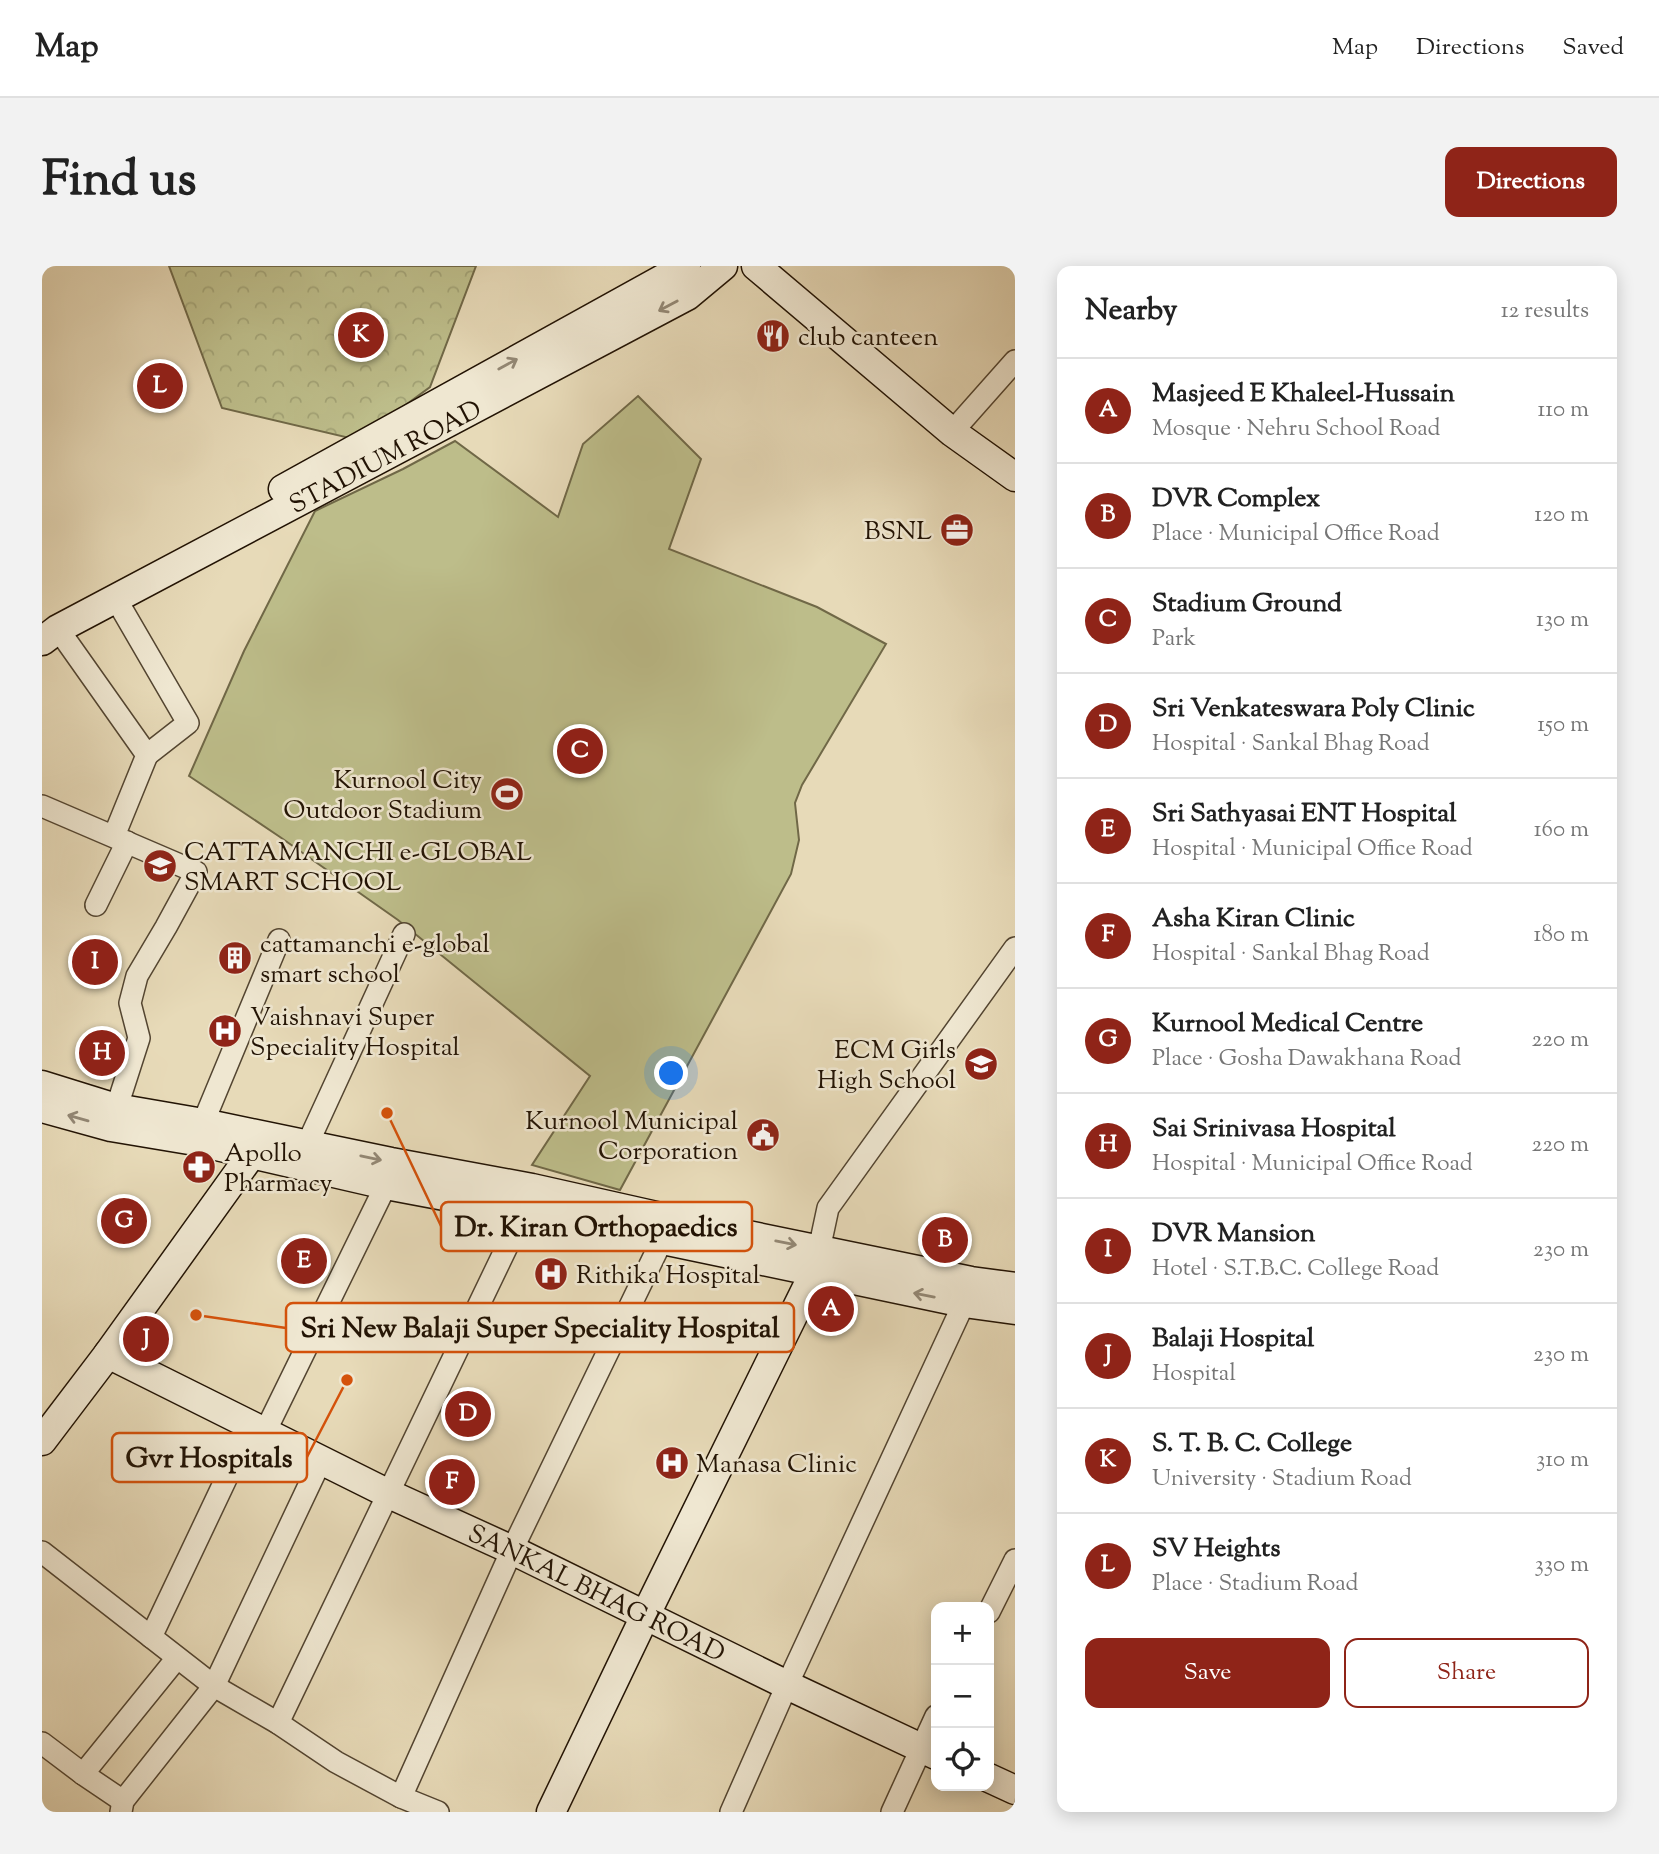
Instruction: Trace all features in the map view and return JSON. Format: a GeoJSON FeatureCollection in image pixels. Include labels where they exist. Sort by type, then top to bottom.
{"type":"FeatureCollection","features":[{"type":"Feature","properties":{"kind":"street","name":"STADIUM ROAD"},"geometry":{"type":"LineString","coordinates":[[47,631],[58,613],[686,266]]}},
{"type":"Feature","properties":{"kind":"street","name":"STADIUM ROAD"},"geometry":{"type":"LineString","coordinates":[[47,631],[116,599],[687,296],[723,266]]}},
{"type":"Feature","properties":{"kind":"street"},"geometry":{"type":"LineString","coordinates":[[756,266],[952,432],[1015,477]]}},
{"type":"Feature","properties":{"kind":"street"},"geometry":{"type":"LineString","coordinates":[[952,432],[1015,361]]}},
{"type":"Feature","properties":{"kind":"street"},"geometry":{"type":"LineString","coordinates":[[96,905],[147,755],[188,723],[116,599]]}},
{"type":"Feature","properties":{"kind":"street"},"geometry":{"type":"LineString","coordinates":[[47,631],[147,755]]}},
{"type":"Feature","properties":{"kind":"street"},"geometry":{"type":"LineString","coordinates":[[42,806],[196,872],[137,976],[131,1003],[139,1038],[114,1118]]}},
{"type":"Feature","properties":{"kind":"street"},"geometry":{"type":"LineString","coordinates":[[307,1144],[404,934]]}},
{"type":"Feature","properties":{"kind":"street"},"geometry":{"type":"LineString","coordinates":[[199,1132],[279,940]]}},
{"type":"Feature","properties":{"kind":"street"},"geometry":{"type":"LineString","coordinates":[[551,1812],[817,1261],[828,1208],[1015,947]]}},
{"type":"Feature","properties":{"kind":"street"},"geometry":{"type":"LineString","coordinates":[[42,1089],[114,1118],[199,1132],[307,1144],[531,1188],[670,1219],[964,1303],[1015,1310]]}},
{"type":"Feature","properties":{"kind":"street"},"geometry":{"type":"LineString","coordinates":[[199,1132],[251,1155],[662,1240],[1015,1287]]}},
{"type":"Feature","properties":{"kind":"street"},"geometry":{"type":"LineString","coordinates":[[42,1441],[251,1155]]}},
{"type":"Feature","properties":{"kind":"street"},"geometry":{"type":"LineString","coordinates":[[151,1637],[386,1185]]}},
{"type":"Feature","properties":{"kind":"street"},"geometry":{"type":"LineString","coordinates":[[278,1723],[524,1211]]}},
{"type":"Feature","properties":{"kind":"street"},"geometry":{"type":"LineString","coordinates":[[401,1797],[512,1550],[662,1240]]}},
{"type":"Feature","properties":{"kind":"street"},"geometry":{"type":"LineString","coordinates":[[731,1812],[964,1303]]}},
{"type":"Feature","properties":{"kind":"street","name":"SANKAL BHAG ROAD"},"geometry":{"type":"LineString","coordinates":[[108,1354],[387,1493],[512,1550],[928,1751]]}},
{"type":"Feature","properties":{"kind":"street"},"geometry":{"type":"LineString","coordinates":[[42,1743],[122,1807],[214,1686],[321,1460]]}},
{"type":"Feature","properties":{"kind":"street"},"geometry":{"type":"LineString","coordinates":[[42,1552],[214,1686],[278,1723],[336,1762],[401,1797],[438,1812]]}},
{"type":"Feature","properties":{"kind":"street"},"geometry":{"type":"LineString","coordinates":[[994,1602],[1015,1560]]}},
{"type":"Feature","properties":{"kind":"street"},"geometry":{"type":"LineString","coordinates":[[83,1774],[177,1658]]}},
{"type":"Feature","properties":{"kind":"street"},"geometry":{"type":"LineString","coordinates":[[892,1812],[928,1751],[933,1728]]}},
{"type":"Feature","properties":{"kind":"street"},"geometry":{"type":"LineString","coordinates":[[994,1780],[1015,1790]]}},
{"type":"Feature","properties":{"kind":"green space"},"geometry":{"type":"Polygon","coordinates":[[[169,266],[476,266],[430,387],[358,440],[222,408],[169,266]]]}},
{"type":"Feature","properties":{"kind":"green space","name":"Kurnool City Outdoor Stadium"},"geometry":{"type":"Polygon","coordinates":[[[638,396],[701,459],[669,549],[817,607],[886,644],[802,785],[795,803],[799,840],[791,874],[620,1190],[532,1165],[590,1076],[398,920],[189,776],[244,651],[315,511],[455,441],[558,517],[583,444],[638,396]]]}},
{"type":"Feature","properties":{"kind":"place","name":"S. T. B. C. College"},"geometry":{"type":"Point","coordinates":[361,335]}},
{"type":"Feature","properties":{"kind":"place","name":"club canteen"},"geometry":{"type":"Point","coordinates":[773,336]}},
{"type":"Feature","properties":{"kind":"place","name":"SV Heights"},"geometry":{"type":"Point","coordinates":[160,386]}},
{"type":"Feature","properties":{"kind":"place","name":"BSNL"},"geometry":{"type":"Point","coordinates":[957,530]}},
{"type":"Feature","properties":{"kind":"place","name":"Stadium Ground"},"geometry":{"type":"Point","coordinates":[580,751]}},
{"type":"Feature","properties":{"kind":"place","name":"Kurnool City Outdoor Stadium"},"geometry":{"type":"Point","coordinates":[507,794]}},
{"type":"Feature","properties":{"kind":"place","name":"CATTAMANCHI e-GLOBAL SMART SCHOOL"},"geometry":{"type":"Point","coordinates":[160,866]}},
{"type":"Feature","properties":{"kind":"place","name":"cattamanchi e-global smart school"},"geometry":{"type":"Point","coordinates":[235,958]}},
{"type":"Feature","properties":{"kind":"place","name":"DVR Mansion"},"geometry":{"type":"Point","coordinates":[95,962]}},
{"type":"Feature","properties":{"kind":"place","name":"Vaishnavi Super Speciality Hospital"},"geometry":{"type":"Point","coordinates":[225,1031]}},
{"type":"Feature","properties":{"kind":"place","name":"Sai Srinivasa Hospital"},"geometry":{"type":"Point","coordinates":[102,1053]}},
{"type":"Feature","properties":{"kind":"place","name":"ECM Girls High School"},"geometry":{"type":"Point","coordinates":[981,1064]}},
{"type":"Feature","properties":{"kind":"place","name":"Dr. Kiran Orthopaedics"},"geometry":{"type":"Point","coordinates":[387,1113]}},
{"type":"Feature","properties":{"kind":"place","name":"Kurnool Municipal Corporation"},"geometry":{"type":"Point","coordinates":[763,1135]}},
{"type":"Feature","properties":{"kind":"place","name":"Apollo Pharmacy"},"geometry":{"type":"Point","coordinates":[199,1167]}},
{"type":"Feature","properties":{"kind":"place","name":"Kurnool Medical Centre"},"geometry":{"type":"Point","coordinates":[124,1221]}},
{"type":"Feature","properties":{"kind":"place","name":"DVR Complex"},"geometry":{"type":"Point","coordinates":[945,1240]}},
{"type":"Feature","properties":{"kind":"place","name":"Sri Sathyasai ENT Hospital"},"geometry":{"type":"Point","coordinates":[304,1261]}},
{"type":"Feature","properties":{"kind":"place","name":"Rithika Hospital"},"geometry":{"type":"Point","coordinates":[551,1274]}},
{"type":"Feature","properties":{"kind":"place","name":"Masjeed E Khaleel-Hussain"},"geometry":{"type":"Point","coordinates":[831,1309]}},
{"type":"Feature","properties":{"kind":"place","name":"Sri New Balaji Super Speciality Hospital"},"geometry":{"type":"Point","coordinates":[196,1315]}},
{"type":"Feature","properties":{"kind":"place","name":"Balaji Hospital"},"geometry":{"type":"Point","coordinates":[146,1339]}},
{"type":"Feature","properties":{"kind":"place","name":"Gvr Hospitals"},"geometry":{"type":"Point","coordinates":[347,1380]}},
{"type":"Feature","properties":{"kind":"place","name":"Sri Venkateswara Poly Clinic"},"geometry":{"type":"Point","coordinates":[468,1414]}},
{"type":"Feature","properties":{"kind":"place","name":"Manasa Clinic"},"geometry":{"type":"Point","coordinates":[672,1463]}},
{"type":"Feature","properties":{"kind":"place","name":"Asha Kiran Clinic"},"geometry":{"type":"Point","coordinates":[452,1482]}}]}
